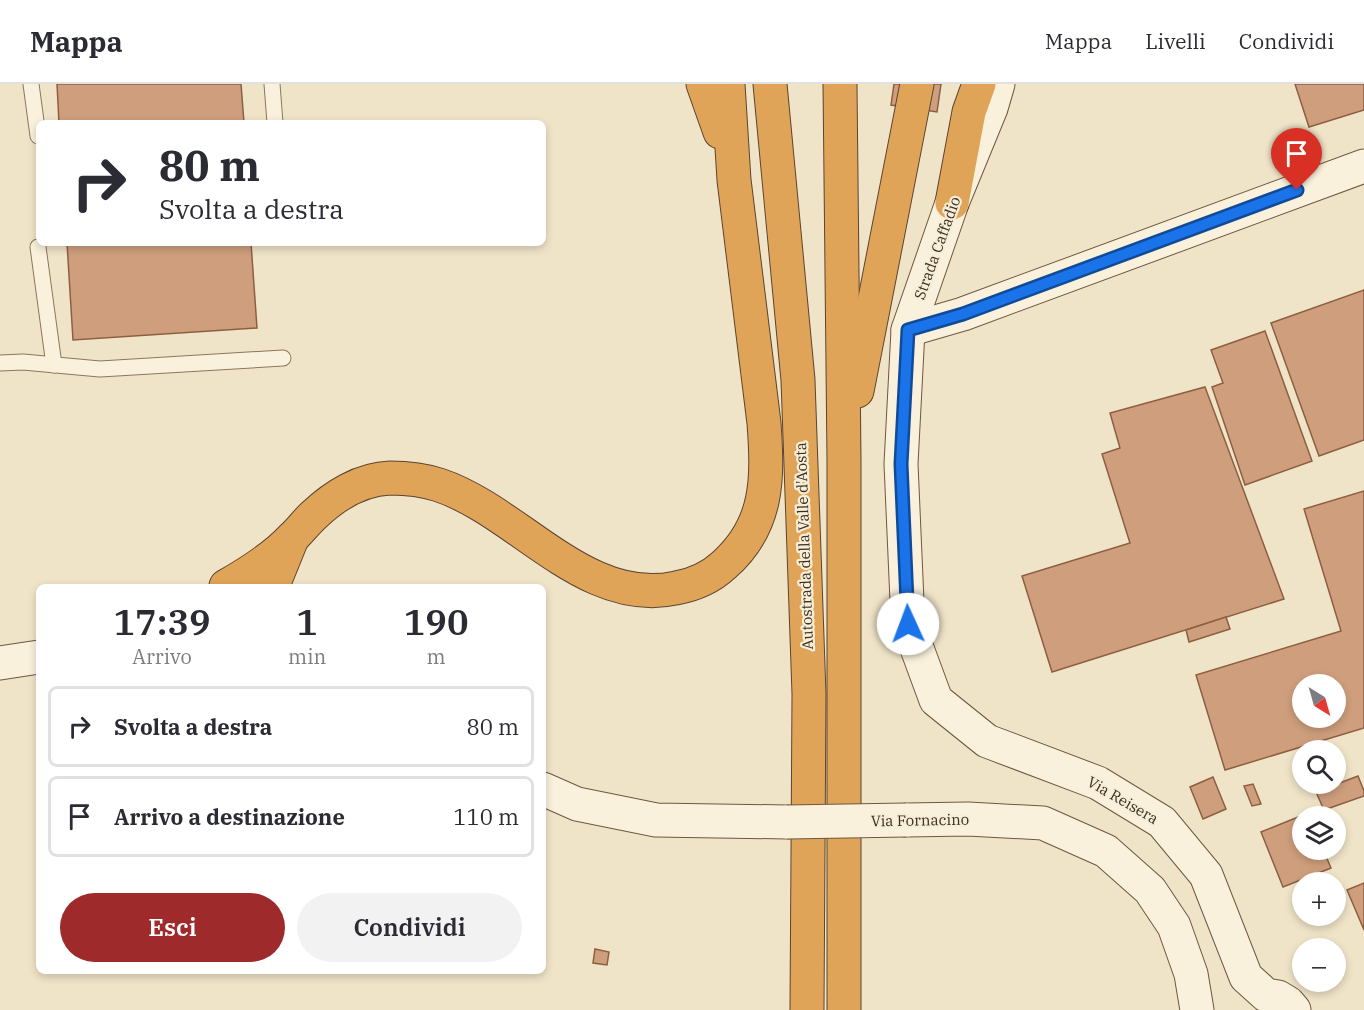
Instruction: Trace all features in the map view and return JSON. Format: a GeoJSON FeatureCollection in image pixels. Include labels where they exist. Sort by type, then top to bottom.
{"type":"FeatureCollection","features":[{"type":"Feature","properties":{"kind":"highway"},"geometry":{"type":"LineString","coordinates":[[703,84],[716,117],[734,180]]}},
{"type":"Feature","properties":{"kind":"highway"},"geometry":{"type":"LineString","coordinates":[[230,584],[244,576],[292,539],[312,516],[336,496],[362,484],[388,478],[416,480],[440,486],[465,497],[580,570],[635,590],[664,591],[687,586],[715,573],[733,557],[752,532],[766,487],[764,423],[734,180],[728,84]]}},
{"type":"Feature","properties":{"kind":"highway","name":"Autostrada della Valle d'Aosta"},"geometry":{"type":"LineString","coordinates":[[770,84],[798,380],[801,448],[809,694],[807,1010]]}},
{"type":"Feature","properties":{"kind":"highway"},"geometry":{"type":"LineString","coordinates":[[840,84],[844,460],[844,1010]]}},
{"type":"Feature","properties":{"kind":"highway"},"geometry":{"type":"LineString","coordinates":[[844,460],[917,84]]}},
{"type":"Feature","properties":{"kind":"highway"},"geometry":{"type":"LineString","coordinates":[[952,203],[969,112],[979,84]]}},
{"type":"Feature","properties":{"kind":"highway"},"geometry":{"type":"LineString","coordinates":[[276,584],[292,539]]}},
{"type":"Feature","properties":{"kind":"street","name":"Strada Caffadio"},"geometry":{"type":"LineString","coordinates":[[936,700],[908,624],[901,464],[908,330],[952,203],[991,108],[998,84]]}},
{"type":"Feature","properties":{"kind":"street"},"geometry":{"type":"LineString","coordinates":[[908,330],[963,314],[1364,166]]}},
{"type":"Feature","properties":{"kind":"street"},"geometry":{"type":"LineString","coordinates":[[0,663],[36,657]]}},
{"type":"Feature","properties":{"kind":"street","name":"Via Reisera"},"geometry":{"type":"LineString","coordinates":[[936,700],[987,741],[1098,783],[1162,822],[1206,875],[1246,977],[1276,1005]]}},
{"type":"Feature","properties":{"kind":"street","name":"Via Fornacino"},"geometry":{"type":"LineString","coordinates":[[546,790],[577,804],[656,820],[787,822],[968,819],[1043,824],[1106,851],[1149,890],[1174,926],[1191,974],[1197,1010]]}},
{"type":"Feature","properties":{"kind":"lane"},"geometry":{"type":"LineString","coordinates":[[31,84],[36,121]]}},
{"type":"Feature","properties":{"kind":"lane"},"geometry":{"type":"LineString","coordinates":[[272,84],[275,120]]}},
{"type":"Feature","properties":{"kind":"lane"},"geometry":{"type":"LineString","coordinates":[[38,247],[54,365]]}},
{"type":"Feature","properties":{"kind":"lane"},"geometry":{"type":"LineString","coordinates":[[0,363],[23,362],[100,369],[284,358]]}},
{"type":"Feature","properties":{"kind":"building"},"geometry":{"type":"Polygon","coordinates":[[[57,84],[241,84],[244,120],[59,120],[57,84]]]}},
{"type":"Feature","properties":{"kind":"building"},"geometry":{"type":"Polygon","coordinates":[[[894,84],[941,84],[937,112],[891,105],[894,84]]]}},
{"type":"Feature","properties":{"kind":"building"},"geometry":{"type":"Polygon","coordinates":[[[1295,84],[1364,84],[1364,110],[1309,127],[1295,84]]]}},
{"type":"Feature","properties":{"kind":"building"},"geometry":{"type":"Polygon","coordinates":[[[67,246],[251,246],[257,328],[73,340],[67,246]]]}},
{"type":"Feature","properties":{"kind":"building"},"geometry":{"type":"Polygon","coordinates":[[[1364,290],[1364,440],[1319,456],[1271,323],[1364,290]]]}},
{"type":"Feature","properties":{"kind":"building"},"geometry":{"type":"Polygon","coordinates":[[[1265,331],[1312,461],[1245,485],[1212,387],[1223,383],[1211,350],[1265,331]]]}},
{"type":"Feature","properties":{"kind":"building"},"geometry":{"type":"Polygon","coordinates":[[[1205,387],[1284,599],[1052,672],[1022,576],[1130,543],[1102,454],[1120,448],[1110,413],[1205,387]]]}},
{"type":"Feature","properties":{"kind":"building"},"geometry":{"type":"Polygon","coordinates":[[[1364,491],[1364,728],[1324,740],[1292,740],[1292,750],[1225,770],[1196,675],[1341,631],[1304,509],[1364,491]]]}},
{"type":"Feature","properties":{"kind":"building"},"geometry":{"type":"Polygon","coordinates":[[[1226,617],[1230,629],[1189,642],[1186,630],[1226,617]]]}},
{"type":"Feature","properties":{"kind":"building"},"geometry":{"type":"Polygon","coordinates":[[[1358,776],[1364,796],[1335,806],[1322,806],[1317,794],[1346,794],[1346,781],[1358,776]]]}},
{"type":"Feature","properties":{"kind":"building"},"geometry":{"type":"Polygon","coordinates":[[[1213,777],[1226,809],[1203,819],[1190,787],[1213,777]]]}},
{"type":"Feature","properties":{"kind":"building"},"geometry":{"type":"Polygon","coordinates":[[[1253,784],[1261,804],[1252,806],[1244,786],[1253,784]]]}},
{"type":"Feature","properties":{"kind":"building"},"geometry":{"type":"Polygon","coordinates":[[[1292,819],[1292,860],[1328,860],[1331,868],[1321,872],[1292,872],[1292,883],[1283,887],[1261,832],[1292,819]]]}},
{"type":"Feature","properties":{"kind":"building"},"geometry":{"type":"Polygon","coordinates":[[[1364,883],[1364,930],[1347,890],[1364,883]]]}},
{"type":"Feature","properties":{"kind":"building"},"geometry":{"type":"Polygon","coordinates":[[[595,949],[609,952],[607,965],[593,963],[595,949]]]}},
{"type":"Feature","properties":{"kind":"route"},"geometry":{"type":"LineString","coordinates":[[908,624],[901,464],[908,330],[963,314],[1297,190]]}}]}
